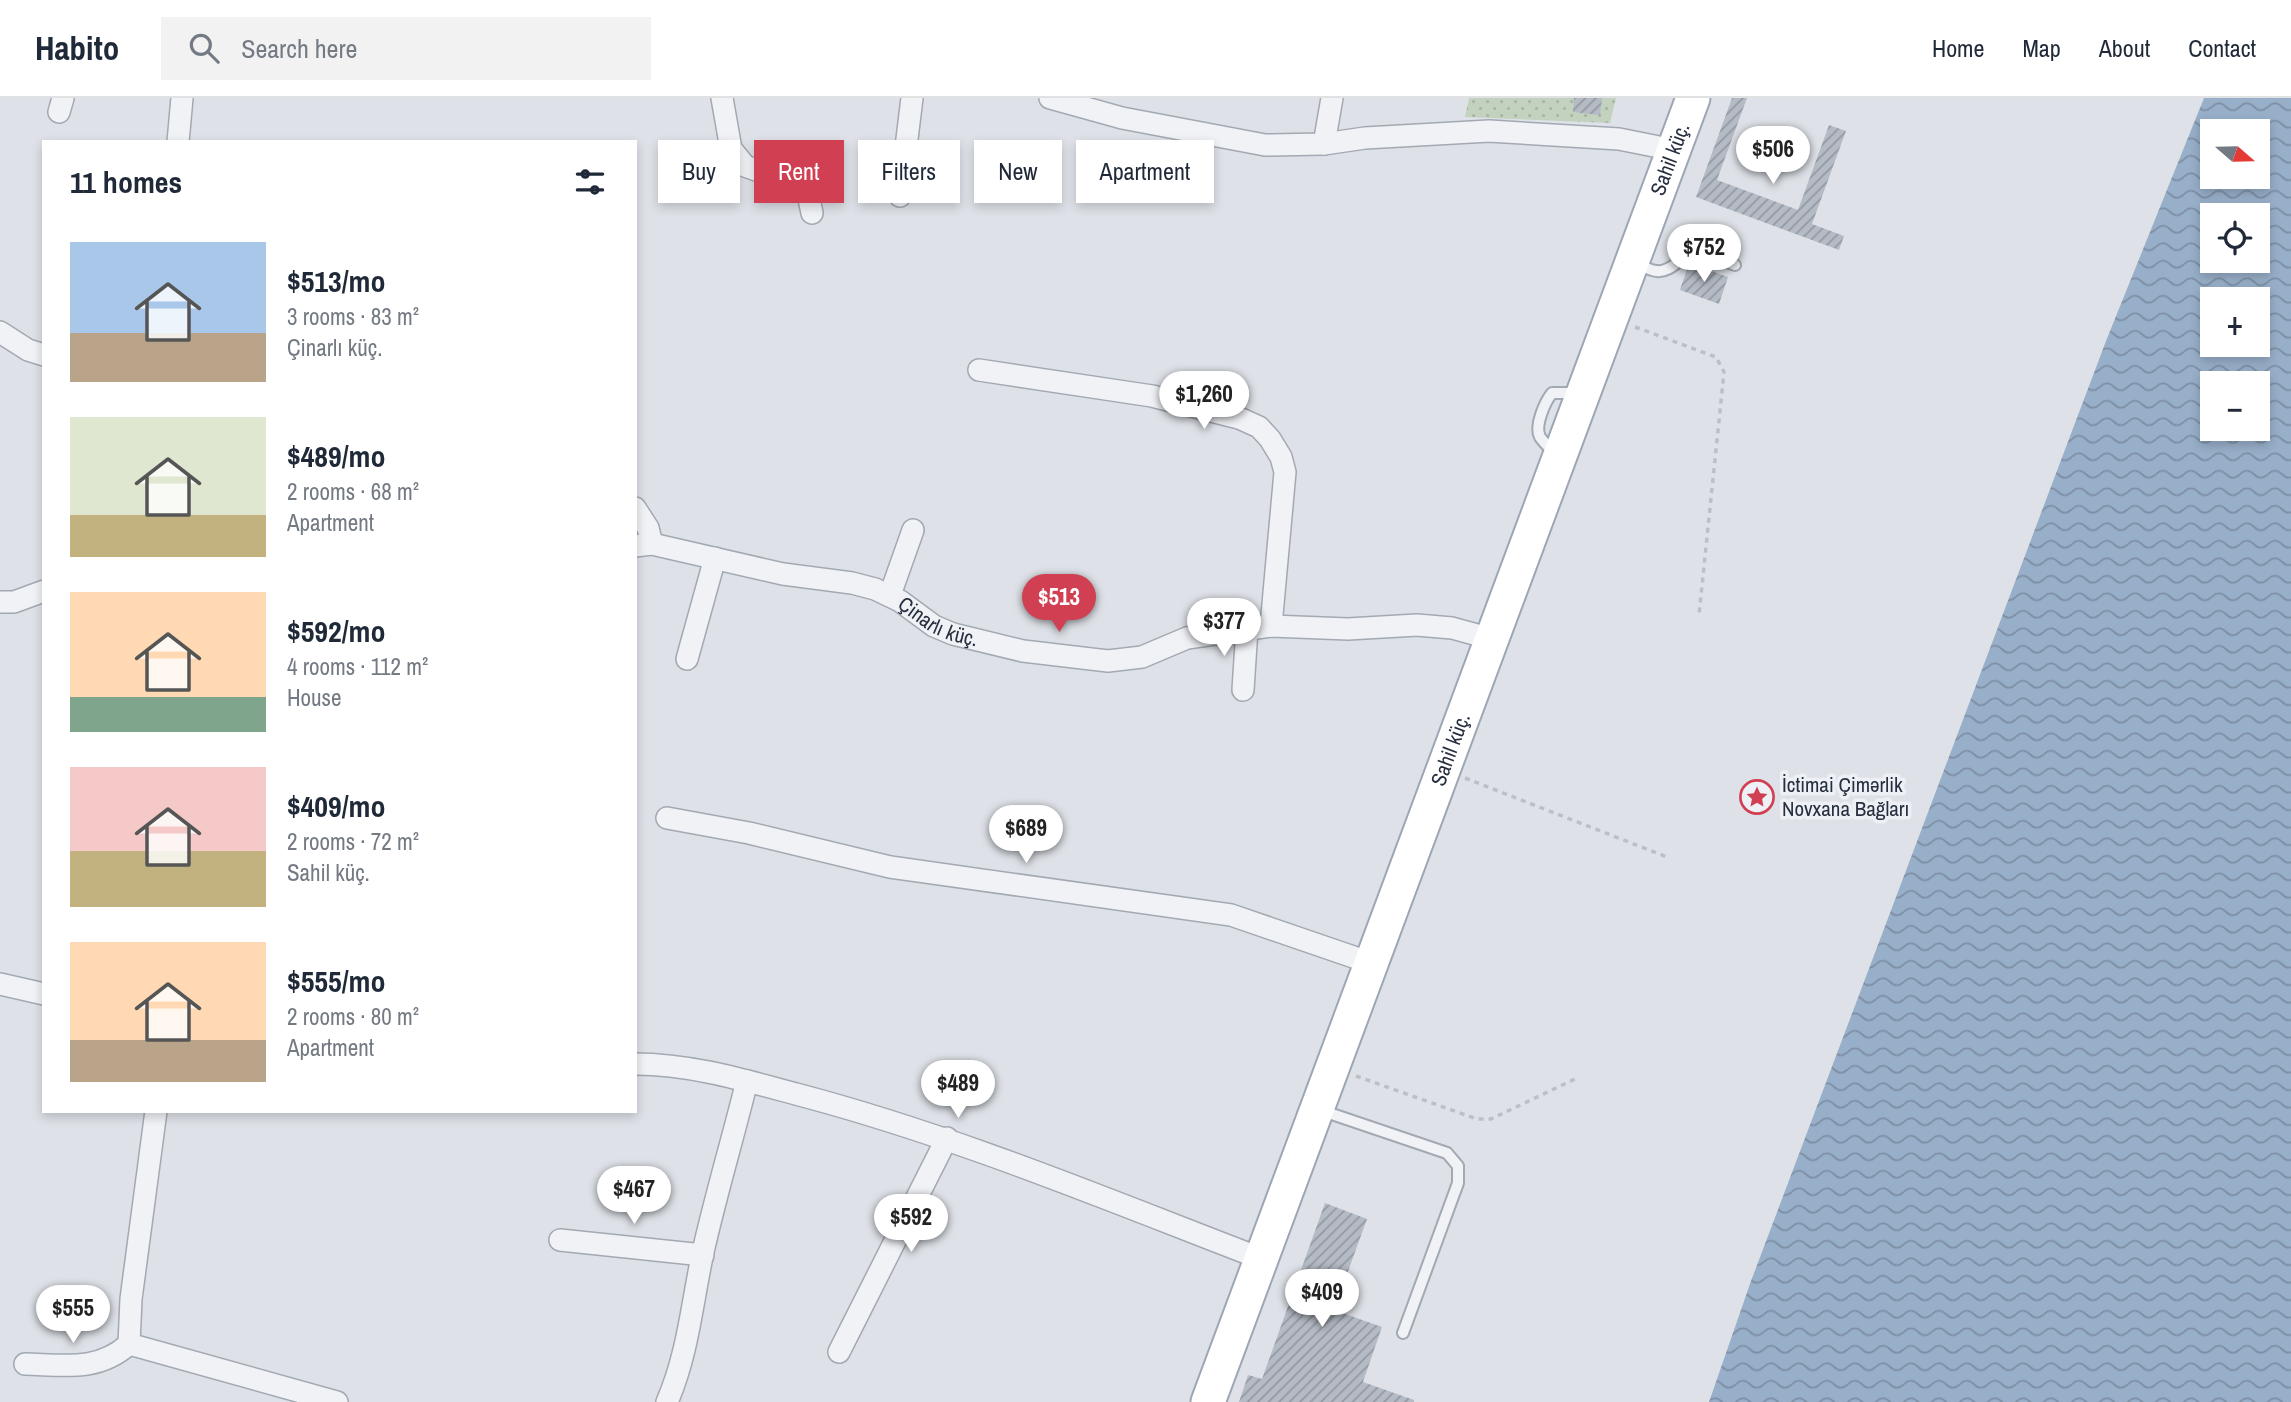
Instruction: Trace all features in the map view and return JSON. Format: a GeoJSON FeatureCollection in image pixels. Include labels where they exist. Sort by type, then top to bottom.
{"type":"FeatureCollection","features":[{"type":"Feature","properties":{"kind":"main road","name":"Sahil küç."},"geometry":{"type":"LineString","coordinates":[[1208,1402],[1693,98]]}},
{"type":"Feature","properties":{"kind":"street"},"geometry":{"type":"LineString","coordinates":[[178,140],[183,98]]}},
{"type":"Feature","properties":{"kind":"street"},"geometry":{"type":"LineString","coordinates":[[722,98],[731,149],[745,166],[798,185],[808,194],[812,213]]}},
{"type":"Feature","properties":{"kind":"street"},"geometry":{"type":"LineString","coordinates":[[907,140],[912,98]]}},
{"type":"Feature","properties":{"kind":"street"},"geometry":{"type":"LineString","coordinates":[[1050,98],[1122,118],[1265,145],[1324,144],[1377,137],[1489,131],[1619,139],[1674,150]]}},
{"type":"Feature","properties":{"kind":"street"},"geometry":{"type":"LineString","coordinates":[[1324,144],[1332,98]]}},
{"type":"Feature","properties":{"kind":"street"},"geometry":{"type":"LineString","coordinates":[[0,332],[42,354]]}},
{"type":"Feature","properties":{"kind":"street"},"geometry":{"type":"LineString","coordinates":[[979,370],[1152,396],[1239,418],[1259,427],[1281,457],[1285,472],[1271,626]]}},
{"type":"Feature","properties":{"kind":"street"},"geometry":{"type":"LineString","coordinates":[[637,511],[648,528],[644,545]]}},
{"type":"Feature","properties":{"kind":"street"},"geometry":{"type":"LineString","coordinates":[[890,596],[913,530]]}},
{"type":"Feature","properties":{"kind":"street","name":"Çinarlı küç."},"geometry":{"type":"LineString","coordinates":[[644,545],[783,574],[852,583],[890,596],[934,626],[953,634],[1023,651],[1108,661],[1142,657],[1187,638],[1271,626],[1348,629],[1417,625],[1452,628],[1492,639]]}},
{"type":"Feature","properties":{"kind":"street"},"geometry":{"type":"LineString","coordinates":[[687,659],[715,558]]}},
{"type":"Feature","properties":{"kind":"street"},"geometry":{"type":"LineString","coordinates":[[0,602],[14,602],[42,592]]}},
{"type":"Feature","properties":{"kind":"street"},"geometry":{"type":"LineString","coordinates":[[1243,690],[1247,628]]}},
{"type":"Feature","properties":{"kind":"street"},"geometry":{"type":"LineString","coordinates":[[667,818],[749,833],[890,867],[1231,915],[1371,963]]}},
{"type":"Feature","properties":{"kind":"street"},"geometry":{"type":"LineString","coordinates":[[0,984],[42,994]]}},
{"type":"Feature","properties":{"kind":"street"},"geometry":{"type":"LineString","coordinates":[[637,1063],[660,1064],[747,1081],[947,1138],[1262,1259]]}},
{"type":"Feature","properties":{"kind":"street"},"geometry":{"type":"LineString","coordinates":[[667,1402],[689,1334],[703,1255],[747,1081]]}},
{"type":"Feature","properties":{"kind":"street"},"geometry":{"type":"LineString","coordinates":[[26,1364],[80,1366],[99,1363],[117,1355],[129,1344],[131,1299],[156,1113]]}},
{"type":"Feature","properties":{"kind":"street"},"geometry":{"type":"LineString","coordinates":[[839,1352],[947,1138]]}},
{"type":"Feature","properties":{"kind":"street"},"geometry":{"type":"LineString","coordinates":[[560,1240],[703,1255]]}},
{"type":"Feature","properties":{"kind":"street"},"geometry":{"type":"LineString","coordinates":[[129,1344],[337,1402]]}},
{"type":"Feature","properties":{"kind":"lane"},"geometry":{"type":"LineString","coordinates":[[1632,262],[1657,271],[1666,269],[1697,251],[1735,265]]}},
{"type":"Feature","properties":{"kind":"lane"},"geometry":{"type":"LineString","coordinates":[[1317,1109],[1447,1153],[1458,1166],[1458,1182],[1403,1333]]}},
{"type":"Feature","properties":{"kind":"path"},"geometry":{"type":"LineString","coordinates":[[1611,318],[1716,357],[1724,372],[1699,615]]}},
{"type":"Feature","properties":{"kind":"path"},"geometry":{"type":"LineString","coordinates":[[1443,770],[1667,857]]}},
{"type":"Feature","properties":{"kind":"path"},"geometry":{"type":"LineString","coordinates":[[1332,1068],[1477,1119],[1491,1119],[1576,1079]]}},
{"type":"Feature","properties":{"kind":"green space"},"geometry":{"type":"Polygon","coordinates":[[[1469,98],[1616,98],[1610,123],[1465,117],[1469,98]]]}},
{"type":"Feature","properties":{"kind":"water"},"geometry":{"type":"Polygon","coordinates":[[[2204,98],[2291,98],[2291,1402],[1709,1402],[1751,1281],[2106,341],[2204,98]]]}},
{"type":"Feature","properties":{"kind":"building"},"geometry":{"type":"Polygon","coordinates":[[[1574,98],[1602,98],[1600,115],[1573,112],[1574,98]]]}},
{"type":"Feature","properties":{"kind":"building"},"geometry":{"type":"Polygon","coordinates":[[[1732,98],[1747,98],[1717,180],[1798,210],[1829,125],[1846,131],[1812,224],[1844,236],[1839,250],[1696,197],[1732,98]]]}},
{"type":"Feature","properties":{"kind":"building"},"geometry":{"type":"Polygon","coordinates":[[[1689,263],[1728,277],[1719,304],[1680,290],[1689,263]]]}},
{"type":"Feature","properties":{"kind":"building"},"geometry":{"type":"Polygon","coordinates":[[[1325,1203],[1367,1219],[1334,1310],[1382,1327],[1363,1382],[1414,1402],[1239,1402],[1248,1375],[1262,1379],[1325,1203]]]}},
{"type":"Feature","properties":{"kind":"place","name":"İctimai Çimərlik Novxana Bağları"},"geometry":{"type":"Point","coordinates":[1757,797]}}]}
